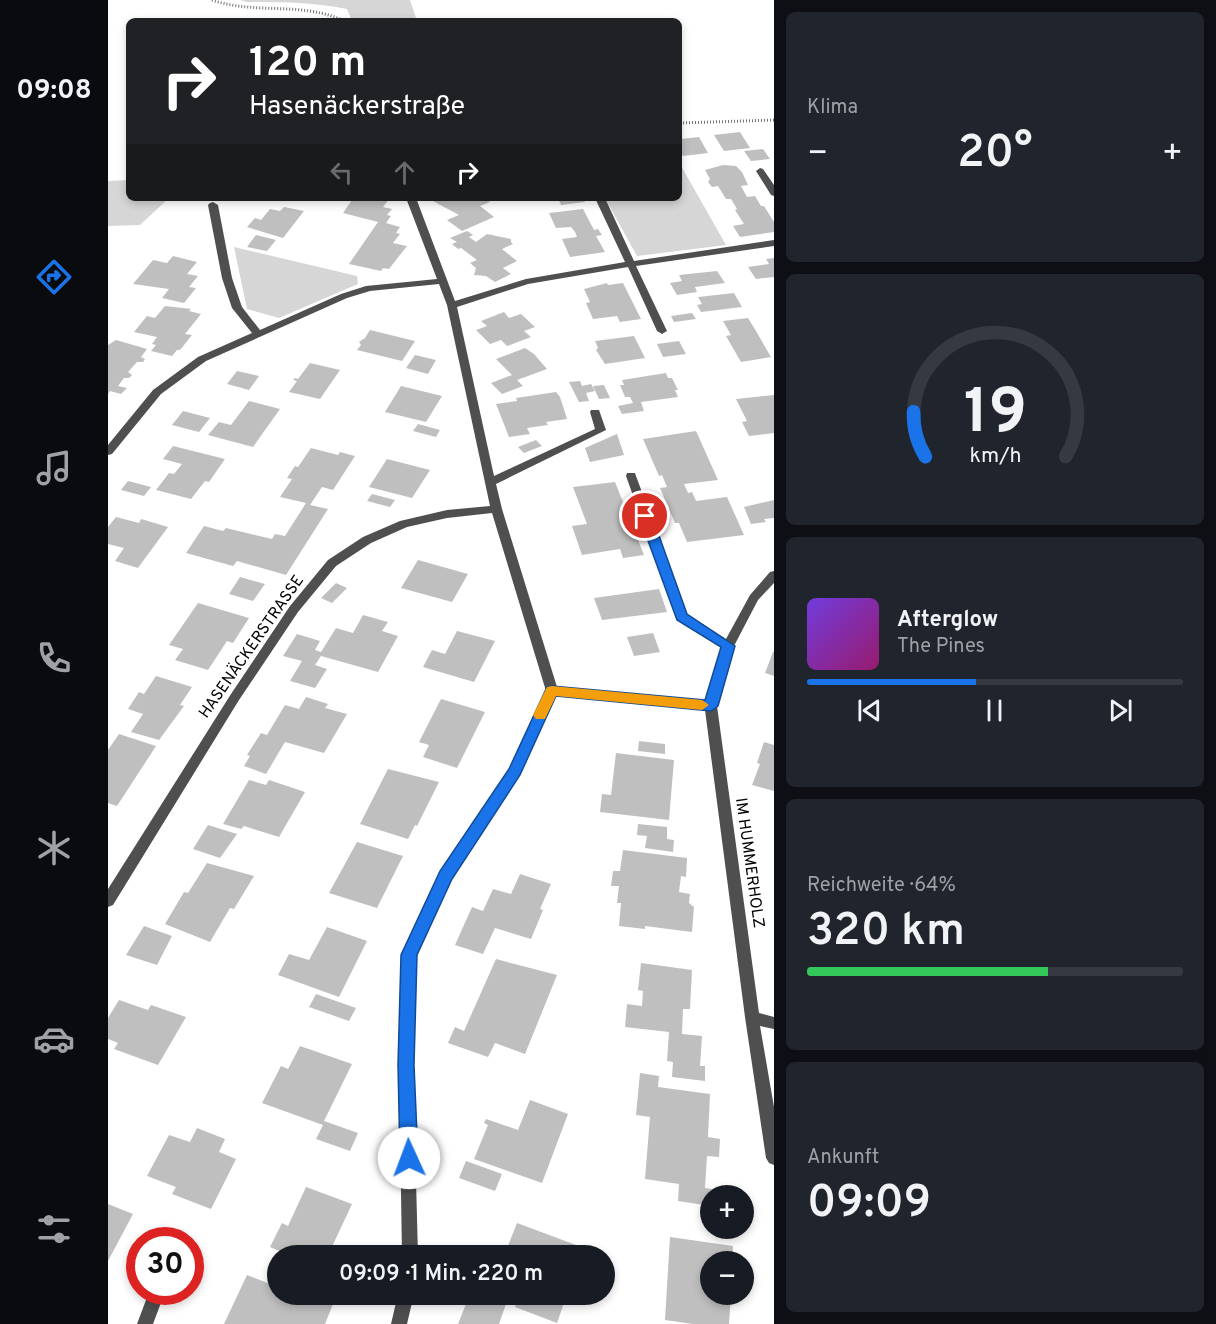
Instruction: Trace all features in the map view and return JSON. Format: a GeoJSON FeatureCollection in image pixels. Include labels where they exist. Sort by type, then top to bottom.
{"type":"FeatureCollection","features":[{"type":"Feature","properties":{"kind":"street"},"geometry":{"type":"LineString","coordinates":[[760,171],[774,193]]}},
{"type":"Feature","properties":{"kind":"street"},"geometry":{"type":"LineString","coordinates":[[410,1245],[406,1065],[409,955],[446,876],[515,771],[552,691],[496,509],[452,305],[412,201]]}},
{"type":"Feature","properties":{"kind":"street"},"geometry":{"type":"LineString","coordinates":[[601,201],[663,332]]}},
{"type":"Feature","properties":{"kind":"street"},"geometry":{"type":"LineString","coordinates":[[213,205],[227,278],[237,308],[258,334]]}},
{"type":"Feature","properties":{"kind":"street"},"geometry":{"type":"LineString","coordinates":[[452,305],[526,282],[630,263],[774,243]]}},
{"type":"Feature","properties":{"kind":"street"},"geometry":{"type":"LineString","coordinates":[[108,452],[157,392],[202,359],[344,296],[369,288],[443,281]]}},
{"type":"Feature","properties":{"kind":"street"},"geometry":{"type":"LineString","coordinates":[[491,482],[601,430],[595,412]]}},
{"type":"Feature","properties":{"kind":"street"},"geometry":{"type":"LineString","coordinates":[[631,476],[682,616],[728,646]]}},
{"type":"Feature","properties":{"kind":"street","name":"HASENÄCKERSTRASSE"},"geometry":{"type":"LineString","coordinates":[[108,901],[235,697],[294,609],[332,563],[367,540],[404,524],[447,514],[496,509]]}},
{"type":"Feature","properties":{"kind":"street","name":"IM HUMMERHOLZ"},"geometry":{"type":"LineString","coordinates":[[774,575],[754,598],[728,646],[711,706],[752,1017],[774,1158]]}},
{"type":"Feature","properties":{"kind":"street"},"geometry":{"type":"LineString","coordinates":[[552,691],[711,706]]}},
{"type":"Feature","properties":{"kind":"street"},"geometry":{"type":"LineString","coordinates":[[752,1017],[774,1023]]}},
{"type":"Feature","properties":{"kind":"street"},"geometry":{"type":"LineString","coordinates":[[145,1324],[152,1305]]}},
{"type":"Feature","properties":{"kind":"street"},"geometry":{"type":"LineString","coordinates":[[399,1324],[404,1305]]}},
{"type":"Feature","properties":{"kind":"path"},"geometry":{"type":"LineString","coordinates":[[212,0],[239,8],[296,6],[318,8],[335,12],[341,18]]}},
{"type":"Feature","properties":{"kind":"path"},"geometry":{"type":"LineString","coordinates":[[682,123],[774,120]]}},
{"type":"Feature","properties":{"kind":"shaded area"},"geometry":{"type":"Polygon","coordinates":[[[240,0],[410,0],[416,18],[351,18],[347,9],[285,2],[240,0]]]}},
{"type":"Feature","properties":{"kind":"shaded area"},"geometry":{"type":"Polygon","coordinates":[[[682,168],[726,245],[637,256],[607,201],[682,201],[682,168]]]}},
{"type":"Feature","properties":{"kind":"shaded area"},"geometry":{"type":"Polygon","coordinates":[[[126,180],[126,201],[166,201],[140,225],[108,226],[108,181],[126,180]]]}},
{"type":"Feature","properties":{"kind":"shaded area"},"geometry":{"type":"Polygon","coordinates":[[[234,247],[357,276],[358,284],[279,318],[247,309],[234,247]]]}},
{"type":"Feature","properties":{"kind":"building"},"geometry":{"type":"Polygon","coordinates":[[[740,132],[750,148],[724,151],[714,135],[740,132]]]}},
{"type":"Feature","properties":{"kind":"building"},"geometry":{"type":"Polygon","coordinates":[[[699,137],[708,153],[683,156],[682,139],[699,137]]]}},
{"type":"Feature","properties":{"kind":"building"},"geometry":{"type":"Polygon","coordinates":[[[763,149],[770,159],[751,161],[744,151],[763,149]]]}},
{"type":"Feature","properties":{"kind":"building"},"geometry":{"type":"Polygon","coordinates":[[[723,165],[736,166],[742,172],[748,185],[741,186],[747,197],[755,196],[761,206],[764,206],[774,222],[774,232],[740,237],[733,226],[744,224],[735,210],[737,209],[731,199],[726,199],[718,186],[712,187],[705,170],[723,165]]]}},
{"type":"Feature","properties":{"kind":"building"},"geometry":{"type":"Polygon","coordinates":[[[351,201],[388,201],[383,207],[392,209],[387,215],[391,216],[386,223],[400,227],[396,233],[400,234],[393,243],[407,246],[389,269],[383,268],[381,271],[349,264],[378,222],[343,213],[351,201]]]}},
{"type":"Feature","properties":{"kind":"building"},"geometry":{"type":"Polygon","coordinates":[[[433,201],[490,201],[480,206],[494,217],[462,231],[447,220],[459,215],[433,201]]]}},
{"type":"Feature","properties":{"kind":"building"},"geometry":{"type":"Polygon","coordinates":[[[559,201],[585,202],[561,205],[559,201]]]}},
{"type":"Feature","properties":{"kind":"building"},"geometry":{"type":"Polygon","coordinates":[[[284,207],[304,211],[283,238],[247,227],[255,218],[261,220],[270,209],[280,211],[284,207]]]}},
{"type":"Feature","properties":{"kind":"building"},"geometry":{"type":"Polygon","coordinates":[[[583,209],[594,230],[598,229],[602,235],[596,236],[605,252],[570,257],[562,239],[577,237],[575,232],[571,227],[556,228],[549,213],[583,209]]]}},
{"type":"Feature","properties":{"kind":"building"},"geometry":{"type":"Polygon","coordinates":[[[467,231],[473,235],[469,237],[476,242],[487,234],[511,239],[513,244],[502,249],[517,261],[503,268],[511,274],[495,282],[486,276],[474,275],[476,268],[470,263],[477,260],[461,248],[458,249],[452,244],[457,242],[450,238],[467,231]]]}},
{"type":"Feature","properties":{"kind":"building"},"geometry":{"type":"Polygon","coordinates":[[[256,235],[276,240],[267,251],[247,247],[256,235]]]}},
{"type":"Feature","properties":{"kind":"building"},"geometry":{"type":"Polygon","coordinates":[[[173,256],[197,262],[187,274],[198,276],[189,287],[196,288],[184,303],[162,298],[169,289],[133,284],[153,260],[167,263],[173,256]]]}},
{"type":"Feature","properties":{"kind":"building"},"geometry":{"type":"Polygon","coordinates":[[[774,258],[774,277],[756,279],[748,267],[769,264],[766,259],[774,258]]]}},
{"type":"Feature","properties":{"kind":"building"},"geometry":{"type":"Polygon","coordinates":[[[717,271],[725,283],[695,287],[697,292],[677,295],[670,283],[682,281],[679,275],[717,271]]]}},
{"type":"Feature","properties":{"kind":"building"},"geometry":{"type":"Polygon","coordinates":[[[607,283],[608,285],[623,283],[641,319],[620,322],[617,316],[593,319],[586,303],[590,302],[584,289],[607,283]]]}},
{"type":"Feature","properties":{"kind":"building"},"geometry":{"type":"Polygon","coordinates":[[[734,293],[742,307],[701,312],[697,305],[702,304],[698,297],[734,293]]]}},
{"type":"Feature","properties":{"kind":"building"},"geometry":{"type":"Polygon","coordinates":[[[165,306],[191,309],[189,311],[201,314],[185,334],[192,335],[172,356],[151,351],[156,345],[152,344],[157,337],[134,332],[147,316],[155,318],[165,306]]]}},
{"type":"Feature","properties":{"kind":"building"},"geometry":{"type":"Polygon","coordinates":[[[504,312],[509,318],[521,314],[535,327],[524,331],[531,337],[507,346],[501,340],[490,344],[476,330],[487,326],[481,321],[504,312]]]}},
{"type":"Feature","properties":{"kind":"building"},"geometry":{"type":"Polygon","coordinates":[[[692,313],[696,319],[674,322],[671,316],[692,313]]]}},
{"type":"Feature","properties":{"kind":"building"},"geometry":{"type":"Polygon","coordinates":[[[748,318],[771,357],[741,362],[726,336],[731,335],[723,321],[748,318]]]}},
{"type":"Feature","properties":{"kind":"building"},"geometry":{"type":"Polygon","coordinates":[[[370,330],[415,341],[402,361],[357,350],[361,345],[359,342],[370,330]]]}},
{"type":"Feature","properties":{"kind":"building"},"geometry":{"type":"Polygon","coordinates":[[[634,336],[645,358],[605,364],[596,350],[598,348],[595,341],[634,336]]]}},
{"type":"Feature","properties":{"kind":"building"},"geometry":{"type":"Polygon","coordinates":[[[116,340],[147,349],[141,357],[145,359],[143,362],[137,362],[128,372],[132,375],[124,378],[118,386],[127,388],[121,394],[110,391],[108,394],[108,345],[116,340]]]}},
{"type":"Feature","properties":{"kind":"building"},"geometry":{"type":"Polygon","coordinates":[[[679,341],[686,354],[663,357],[657,344],[679,341]]]}},
{"type":"Feature","properties":{"kind":"building"},"geometry":{"type":"Polygon","coordinates":[[[525,348],[534,354],[547,369],[517,380],[523,386],[502,394],[491,383],[512,375],[496,359],[525,348]]]}},
{"type":"Feature","properties":{"kind":"building"},"geometry":{"type":"Polygon","coordinates":[[[415,355],[436,360],[428,374],[406,368],[415,355]]]}},
{"type":"Feature","properties":{"kind":"building"},"geometry":{"type":"Polygon","coordinates":[[[310,363],[340,370],[320,399],[289,392],[297,381],[293,380],[298,379],[310,363]]]}},
{"type":"Feature","properties":{"kind":"building"},"geometry":{"type":"Polygon","coordinates":[[[237,371],[259,376],[249,390],[227,384],[237,371]]]}},
{"type":"Feature","properties":{"kind":"building"},"geometry":{"type":"Polygon","coordinates":[[[666,373],[668,378],[672,378],[678,390],[675,390],[678,397],[641,402],[644,411],[622,414],[618,406],[633,403],[630,397],[625,397],[620,385],[624,385],[622,380],[666,373]]]}},
{"type":"Feature","properties":{"kind":"building"},"geometry":{"type":"Polygon","coordinates":[[[580,381],[582,386],[591,384],[595,391],[586,393],[589,401],[579,402],[569,382],[580,381]]]}},
{"type":"Feature","properties":{"kind":"building"},"geometry":{"type":"Polygon","coordinates":[[[604,385],[610,398],[599,399],[593,386],[604,385]]]}},
{"type":"Feature","properties":{"kind":"building"},"geometry":{"type":"Polygon","coordinates":[[[401,386],[442,396],[426,422],[385,412],[401,386]]]}},
{"type":"Feature","properties":{"kind":"building"},"geometry":{"type":"Polygon","coordinates":[[[556,392],[560,397],[567,419],[527,428],[530,434],[509,437],[496,404],[517,401],[516,398],[556,392]]]}},
{"type":"Feature","properties":{"kind":"building"},"geometry":{"type":"Polygon","coordinates":[[[774,395],[774,433],[749,436],[742,422],[747,421],[736,399],[774,395]]]}},
{"type":"Feature","properties":{"kind":"building"},"geometry":{"type":"Polygon","coordinates":[[[249,401],[280,409],[253,447],[208,435],[219,422],[231,425],[249,401]]]}},
{"type":"Feature","properties":{"kind":"building"},"geometry":{"type":"Polygon","coordinates":[[[183,411],[210,418],[199,432],[172,425],[183,411]]]}},
{"type":"Feature","properties":{"kind":"building"},"geometry":{"type":"Polygon","coordinates":[[[418,424],[440,430],[436,437],[413,431],[418,424]]]}},
{"type":"Feature","properties":{"kind":"building"},"geometry":{"type":"Polygon","coordinates":[[[696,431],[718,480],[684,484],[688,493],[692,492],[696,501],[727,497],[744,535],[687,542],[679,523],[675,523],[660,488],[667,487],[662,475],[659,476],[643,439],[696,431]]]}},
{"type":"Feature","properties":{"kind":"building"},"geometry":{"type":"Polygon","coordinates":[[[617,434],[624,455],[590,462],[585,448],[617,434]]]}},
{"type":"Feature","properties":{"kind":"building"},"geometry":{"type":"Polygon","coordinates":[[[536,440],[542,446],[524,453],[518,447],[536,440]]]}},
{"type":"Feature","properties":{"kind":"building"},"geometry":{"type":"Polygon","coordinates":[[[173,446],[225,459],[209,482],[205,481],[191,499],[156,490],[169,473],[174,474],[182,464],[163,459],[173,446]]]}},
{"type":"Feature","properties":{"kind":"building"},"geometry":{"type":"Polygon","coordinates":[[[311,448],[338,455],[340,452],[355,456],[333,490],[322,487],[310,505],[328,509],[286,575],[237,561],[233,566],[186,553],[204,526],[223,531],[226,528],[272,539],[275,534],[285,536],[306,503],[280,497],[292,479],[287,478],[311,448]]]}},
{"type":"Feature","properties":{"kind":"building"},"geometry":{"type":"Polygon","coordinates":[[[387,459],[430,470],[412,498],[369,487],[387,459]]]}},
{"type":"Feature","properties":{"kind":"building"},"geometry":{"type":"Polygon","coordinates":[[[128,481],[151,487],[144,496],[121,490],[128,481]]]}},
{"type":"Feature","properties":{"kind":"building"},"geometry":{"type":"Polygon","coordinates":[[[615,482],[644,555],[623,558],[620,549],[582,555],[572,526],[587,524],[573,487],[615,482]]]}},
{"type":"Feature","properties":{"kind":"building"},"geometry":{"type":"Polygon","coordinates":[[[372,494],[395,500],[390,507],[367,501],[372,494]]]}},
{"type":"Feature","properties":{"kind":"building"},"geometry":{"type":"Polygon","coordinates":[[[774,500],[774,518],[764,519],[766,522],[751,524],[744,507],[774,500]]]}},
{"type":"Feature","properties":{"kind":"building"},"geometry":{"type":"Polygon","coordinates":[[[116,517],[139,523],[141,519],[168,527],[138,568],[115,561],[124,548],[108,544],[108,527],[116,517]]]}},
{"type":"Feature","properties":{"kind":"building"},"geometry":{"type":"Polygon","coordinates":[[[418,560],[468,574],[452,602],[401,588],[418,560]]]}},
{"type":"Feature","properties":{"kind":"building"},"geometry":{"type":"Polygon","coordinates":[[[240,577],[265,584],[253,601],[229,594],[240,577]]]}},
{"type":"Feature","properties":{"kind":"building"},"geometry":{"type":"Polygon","coordinates":[[[336,583],[347,588],[332,603],[321,598],[336,583]]]}},
{"type":"Feature","properties":{"kind":"building"},"geometry":{"type":"Polygon","coordinates":[[[659,589],[667,612],[602,620],[594,598],[659,589]]]}},
{"type":"Feature","properties":{"kind":"building"},"geometry":{"type":"Polygon","coordinates":[[[198,603],[249,618],[233,643],[227,641],[208,670],[175,660],[183,649],[169,645],[198,603]]]}},
{"type":"Feature","properties":{"kind":"building"},"geometry":{"type":"Polygon","coordinates":[[[363,615],[388,622],[382,631],[398,636],[378,672],[321,656],[315,665],[327,669],[315,688],[290,681],[302,661],[283,656],[297,634],[320,641],[315,650],[321,652],[336,628],[353,633],[363,615]]]}},
{"type":"Feature","properties":{"kind":"building"},"geometry":{"type":"Polygon","coordinates":[[[457,631],[495,641],[474,682],[423,667],[432,650],[445,654],[457,631]]]}},
{"type":"Feature","properties":{"kind":"building"},"geometry":{"type":"Polygon","coordinates":[[[653,633],[660,652],[634,656],[627,637],[653,633]]]}},
{"type":"Feature","properties":{"kind":"building"},"geometry":{"type":"Polygon","coordinates":[[[774,652],[774,676],[765,673],[774,652]]]}},
{"type":"Feature","properties":{"kind":"building"},"geometry":{"type":"Polygon","coordinates":[[[156,676],[192,687],[180,705],[184,706],[159,740],[131,732],[143,714],[128,709],[139,692],[144,694],[156,676]]]}},
{"type":"Feature","properties":{"kind":"building"},"geometry":{"type":"Polygon","coordinates":[[[306,697],[328,704],[325,708],[347,714],[324,753],[285,742],[266,774],[244,766],[250,756],[247,755],[261,733],[267,735],[285,705],[299,709],[306,697]]]}},
{"type":"Feature","properties":{"kind":"building"},"geometry":{"type":"Polygon","coordinates":[[[441,699],[485,712],[457,768],[423,757],[429,745],[419,742],[441,699]]]}},
{"type":"Feature","properties":{"kind":"building"},"geometry":{"type":"Polygon","coordinates":[[[119,734],[156,746],[117,806],[108,803],[108,750],[119,734]]]}},
{"type":"Feature","properties":{"kind":"building"},"geometry":{"type":"Polygon","coordinates":[[[639,741],[665,744],[665,754],[638,751],[639,741]]]}},
{"type":"Feature","properties":{"kind":"building"},"geometry":{"type":"Polygon","coordinates":[[[764,742],[774,745],[774,791],[752,785],[760,764],[757,763],[764,742]]]}},
{"type":"Feature","properties":{"kind":"building"},"geometry":{"type":"Polygon","coordinates":[[[616,753],[674,760],[669,820],[600,812],[602,794],[611,795],[616,753]]]}},
{"type":"Feature","properties":{"kind":"building"},"geometry":{"type":"Polygon","coordinates":[[[388,769],[439,782],[408,839],[360,824],[388,769]]]}},
{"type":"Feature","properties":{"kind":"building"},"geometry":{"type":"Polygon","coordinates":[[[249,780],[266,785],[269,780],[305,792],[279,837],[244,826],[241,829],[223,824],[249,780]]]}},
{"type":"Feature","properties":{"kind":"building"},"geometry":{"type":"Polygon","coordinates":[[[638,824],[667,827],[667,839],[674,840],[673,852],[645,848],[647,836],[637,835],[638,824]]]}},
{"type":"Feature","properties":{"kind":"building"},"geometry":{"type":"Polygon","coordinates":[[[208,825],[237,834],[220,858],[193,849],[208,825]]]}},
{"type":"Feature","properties":{"kind":"building"},"geometry":{"type":"Polygon","coordinates":[[[357,842],[403,856],[377,908],[329,893],[357,842]]]}},
{"type":"Feature","properties":{"kind":"building"},"geometry":{"type":"Polygon","coordinates":[[[623,850],[687,858],[686,877],[681,876],[679,892],[690,894],[689,903],[694,907],[692,932],[645,926],[645,929],[619,926],[621,903],[617,903],[619,886],[611,886],[613,871],[620,871],[623,850]]]}},
{"type":"Feature","properties":{"kind":"building"},"geometry":{"type":"Polygon","coordinates":[[[207,863],[254,876],[234,909],[230,908],[210,942],[165,924],[184,892],[188,893],[207,863]]]}},
{"type":"Feature","properties":{"kind":"building"},"geometry":{"type":"Polygon","coordinates":[[[520,874],[551,884],[531,939],[495,928],[483,954],[455,945],[472,907],[483,911],[493,889],[511,894],[520,874]]]}},
{"type":"Feature","properties":{"kind":"building"},"geometry":{"type":"Polygon","coordinates":[[[144,926],[172,936],[157,965],[126,955],[144,926]]]}},
{"type":"Feature","properties":{"kind":"building"},"geometry":{"type":"Polygon","coordinates":[[[327,927],[367,941],[339,997],[278,975],[289,954],[309,960],[327,927]]]}},
{"type":"Feature","properties":{"kind":"building"},"geometry":{"type":"Polygon","coordinates":[[[496,959],[557,975],[525,1054],[495,1043],[488,1057],[448,1043],[455,1027],[464,1031],[496,959]]]}},
{"type":"Feature","properties":{"kind":"building"},"geometry":{"type":"Polygon","coordinates":[[[641,963],[692,970],[690,1009],[683,1009],[682,1034],[702,1036],[700,1066],[705,1066],[705,1081],[672,1077],[673,1062],[667,1061],[669,1032],[625,1027],[627,1004],[642,1006],[643,991],[638,990],[641,963]]]}},
{"type":"Feature","properties":{"kind":"building"},"geometry":{"type":"Polygon","coordinates":[[[316,994],[356,1008],[349,1021],[309,1007],[316,994]]]}},
{"type":"Feature","properties":{"kind":"building"},"geometry":{"type":"Polygon","coordinates":[[[119,1000],[148,1010],[151,1005],[186,1017],[158,1065],[114,1049],[118,1043],[108,1039],[108,1018],[119,1000]]]}},
{"type":"Feature","properties":{"kind":"building"},"geometry":{"type":"Polygon","coordinates":[[[300,1046],[352,1064],[324,1121],[358,1133],[350,1151],[316,1139],[323,1125],[262,1103],[281,1066],[288,1069],[300,1046]]]}},
{"type":"Feature","properties":{"kind":"building"},"geometry":{"type":"Polygon","coordinates":[[[640,1073],[659,1076],[658,1087],[710,1094],[708,1137],[720,1139],[719,1157],[707,1156],[705,1185],[700,1185],[700,1204],[678,1201],[679,1184],[645,1179],[650,1117],[636,1115],[640,1073]]]}},
{"type":"Feature","properties":{"kind":"building"},"geometry":{"type":"Polygon","coordinates":[[[530,1100],[568,1114],[542,1183],[474,1159],[488,1125],[484,1123],[486,1119],[518,1130],[530,1100]]]}},
{"type":"Feature","properties":{"kind":"building"},"geometry":{"type":"Polygon","coordinates":[[[197,1128],[225,1139],[219,1152],[236,1159],[211,1209],[172,1194],[176,1187],[147,1176],[169,1135],[190,1142],[197,1128]]]}},
{"type":"Feature","properties":{"kind":"building"},"geometry":{"type":"Polygon","coordinates":[[[466,1161],[502,1174],[495,1191],[459,1178],[466,1161]]]}},
{"type":"Feature","properties":{"kind":"building"},"geometry":{"type":"Polygon","coordinates":[[[306,1187],[352,1204],[333,1245],[271,1245],[282,1223],[288,1226],[306,1187]]]}},
{"type":"Feature","properties":{"kind":"building"},"geometry":{"type":"Polygon","coordinates":[[[108,1204],[133,1214],[108,1261],[108,1204]]]}},
{"type":"Feature","properties":{"kind":"building"},"geometry":{"type":"Polygon","coordinates":[[[517,1223],[576,1245],[508,1245],[517,1223]]]}},
{"type":"Feature","properties":{"kind":"building"},"geometry":{"type":"Polygon","coordinates":[[[670,1237],[733,1246],[733,1251],[700,1251],[700,1305],[730,1305],[729,1324],[693,1324],[665,1320],[670,1237]]]}},
{"type":"Feature","properties":{"kind":"building"},"geometry":{"type":"Polygon","coordinates":[[[247,1275],[267,1283],[267,1305],[333,1305],[325,1324],[224,1324],[247,1275]]]}},
{"type":"Feature","properties":{"kind":"building"},"geometry":{"type":"Polygon","coordinates":[[[466,1305],[506,1305],[499,1324],[458,1324],[466,1305]]]}},
{"type":"Feature","properties":{"kind":"building"},"geometry":{"type":"Polygon","coordinates":[[[516,1305],[563,1305],[557,1323],[515,1307],[516,1305]]]}},
{"type":"Feature","properties":{"kind":"slow traffic"},"geometry":{"type":"LineString","coordinates":[[540,715],[552,691],[702,705]]}},
{"type":"Feature","properties":{"kind":"route"},"geometry":{"type":"LineString","coordinates":[[409,1158],[406,1065],[409,955],[446,876],[515,771],[552,691],[711,706],[728,646],[682,616],[645,516]]}}]}
